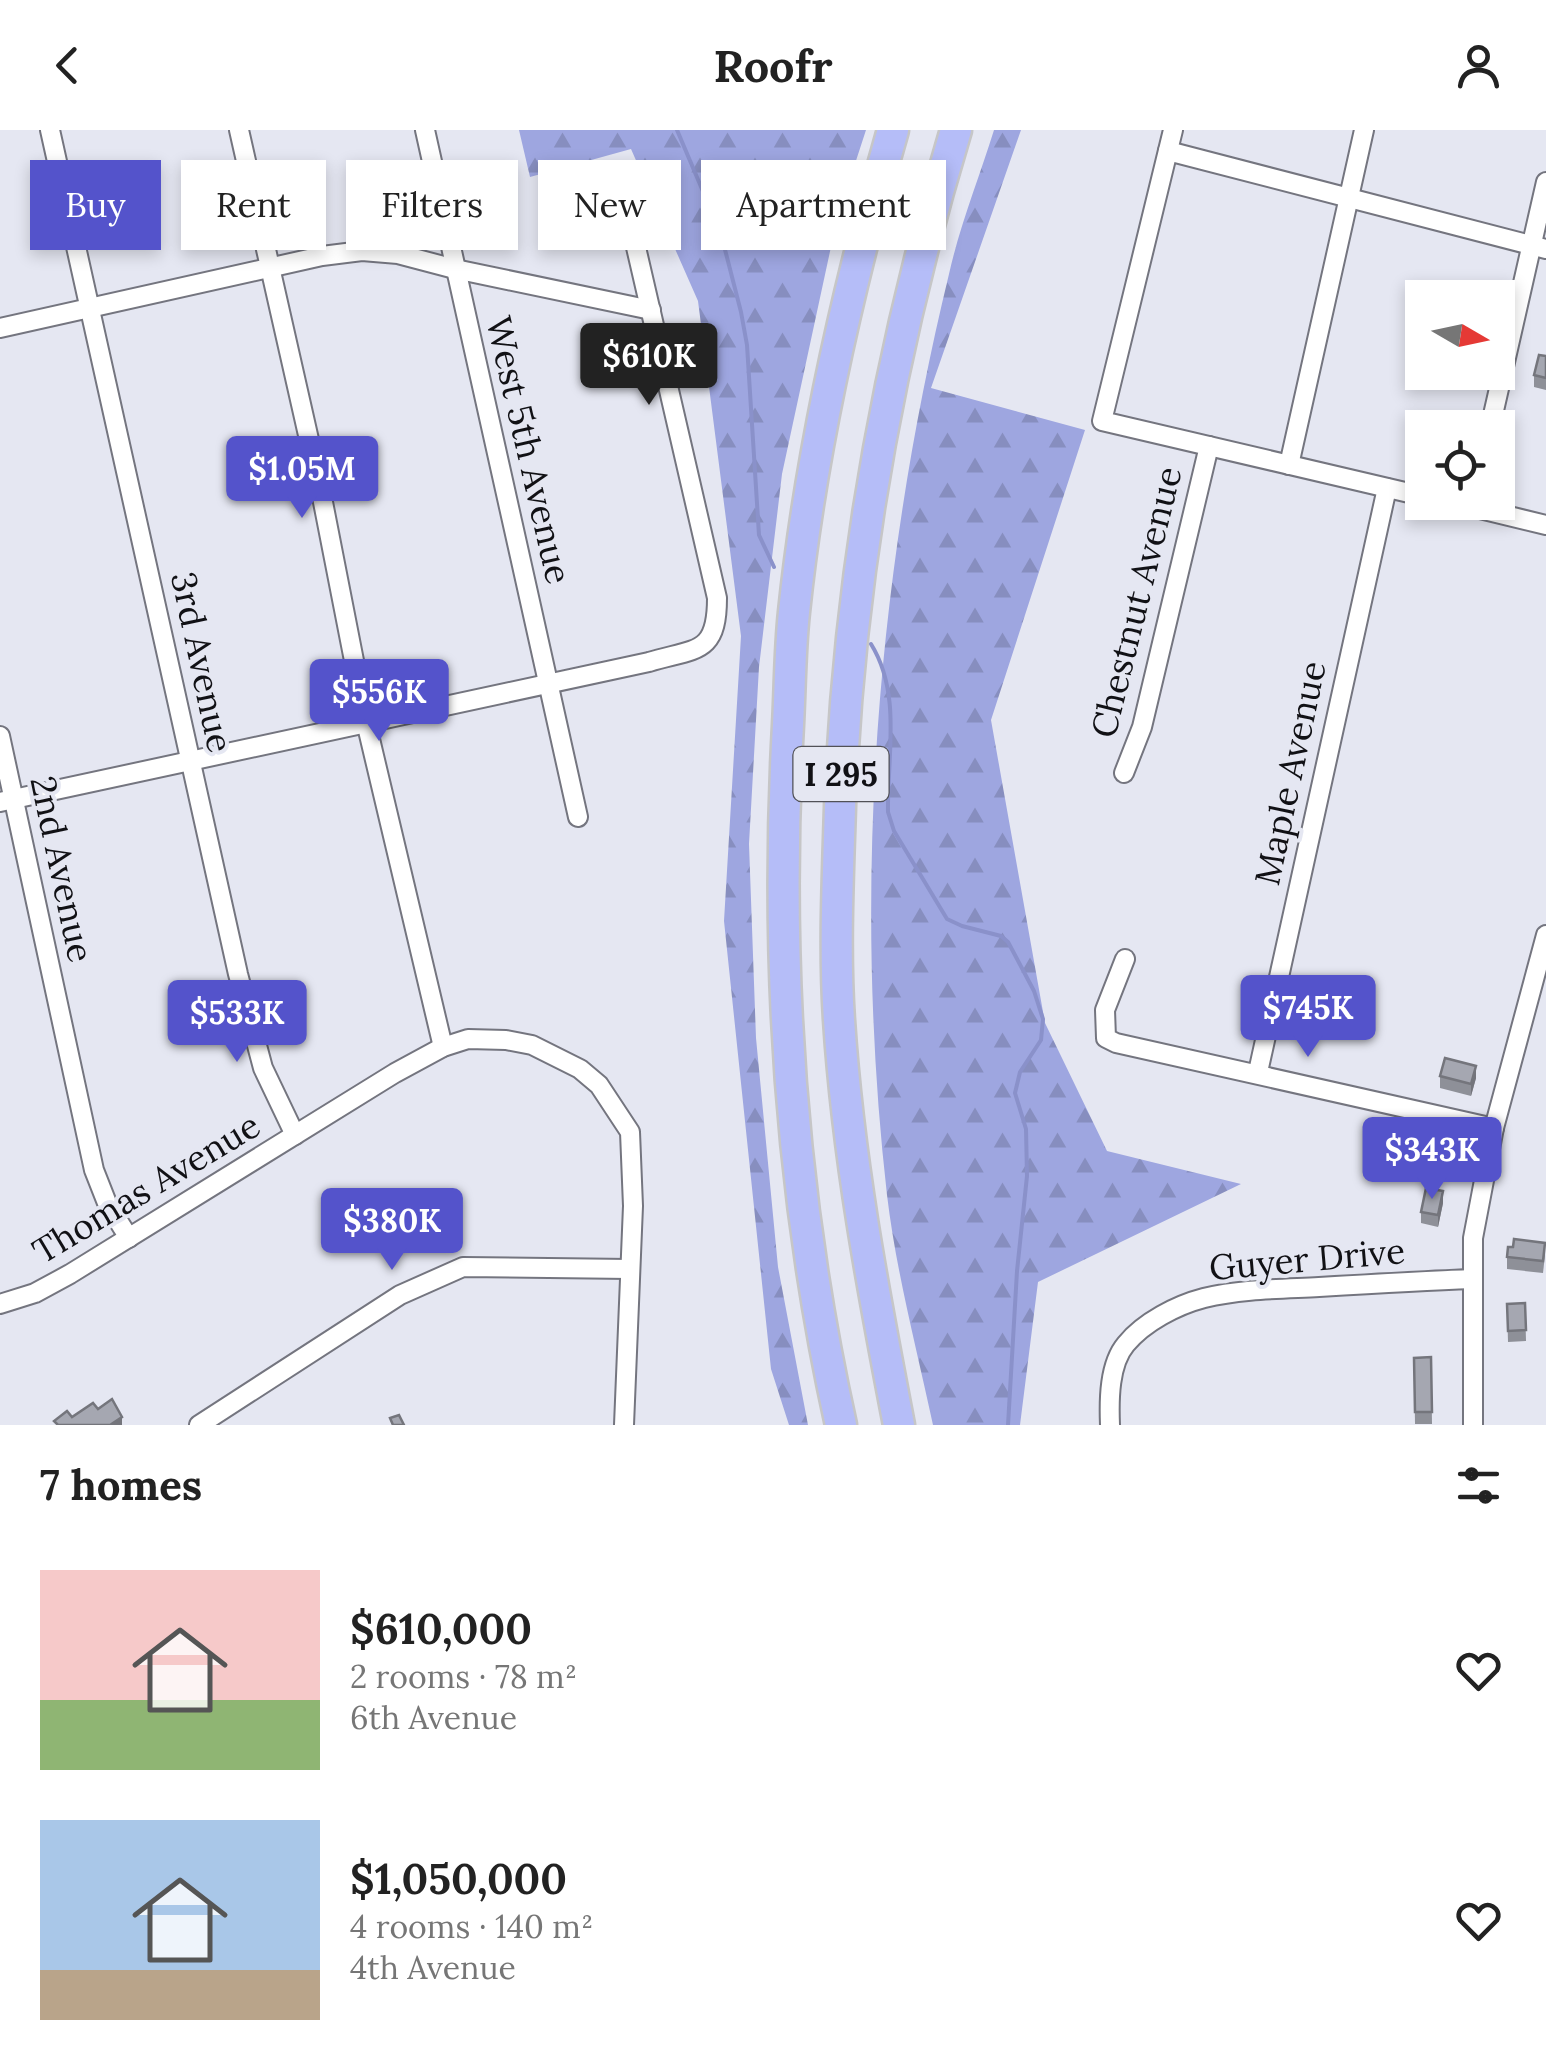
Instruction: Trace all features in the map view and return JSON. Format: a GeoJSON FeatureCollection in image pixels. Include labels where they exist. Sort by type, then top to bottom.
{"type":"FeatureCollection","features":[{"type":"Feature","properties":{"kind":"highway","name":"I 295"},"geometry":{"type":"LineString","coordinates":[[841,1425],[808,1255],[798,1164],[784,968],[784,807],[794,612],[809,504],[854,275],[893,130]]}},
{"type":"Feature","properties":{"kind":"highway","name":"I 295"},"geometry":{"type":"LineString","coordinates":[[899,1425],[864,1248],[850,1152],[838,1016],[841,763],[845,690],[877,454],[925,233],[956,130]]}},
{"type":"Feature","properties":{"kind":"street","name":"3rd Avenue"},"geometry":{"type":"LineString","coordinates":[[50,130],[238,974],[263,1068],[295,1135]]}},
{"type":"Feature","properties":{"kind":"street"},"geometry":{"type":"LineString","coordinates":[[239,130],[366,722],[443,1047]]}},
{"type":"Feature","properties":{"kind":"street","name":"West 5th Avenue"},"geometry":{"type":"LineString","coordinates":[[424,130],[578,817]]}},
{"type":"Feature","properties":{"kind":"street"},"geometry":{"type":"LineString","coordinates":[[1173,130],[1102,422],[1405,492]]}},
{"type":"Feature","properties":{"kind":"street"},"geometry":{"type":"LineString","coordinates":[[1289,465],[1364,130]]}},
{"type":"Feature","properties":{"kind":"street"},"geometry":{"type":"LineString","coordinates":[[1168,151],[1538,247]]}},
{"type":"Feature","properties":{"kind":"street"},"geometry":{"type":"LineString","coordinates":[[1495,410],[1538,247],[1546,182]]}},
{"type":"Feature","properties":{"kind":"street"},"geometry":{"type":"LineString","coordinates":[[7,801],[548,684],[696,648],[711,639],[717,598],[636,250]]}},
{"type":"Feature","properties":{"kind":"street"},"geometry":{"type":"LineString","coordinates":[[0,328],[271,267],[362,252],[398,254],[650,310]]}},
{"type":"Feature","properties":{"kind":"street","name":"Chestnut Avenue"},"geometry":{"type":"LineString","coordinates":[[1124,773],[1142,726],[1209,446]]}},
{"type":"Feature","properties":{"kind":"street","name":"Maple Avenue"},"geometry":{"type":"LineString","coordinates":[[1258,1072],[1387,488]]}},
{"type":"Feature","properties":{"kind":"street"},"geometry":{"type":"LineString","coordinates":[[1515,517],[1546,525]]}},
{"type":"Feature","properties":{"kind":"street","name":"2nd Avenue"},"geometry":{"type":"LineString","coordinates":[[0,736],[7,801],[61,1016],[94,1170],[129,1238]]}},
{"type":"Feature","properties":{"kind":"street"},"geometry":{"type":"LineString","coordinates":[[1473,1425],[1473,1238],[1494,1128],[1539,996],[1546,935]]}},
{"type":"Feature","properties":{"kind":"street"},"geometry":{"type":"LineString","coordinates":[[1126,959],[1105,1010],[1106,1038],[1116,1043],[1494,1128]]}},
{"type":"Feature","properties":{"kind":"street","name":"Thomas Avenue"},"geometry":{"type":"LineString","coordinates":[[0,1304],[35,1294],[443,1047],[468,1039],[532,1045],[580,1068],[599,1086],[630,1132],[633,1187],[624,1425]]}},
{"type":"Feature","properties":{"kind":"street"},"geometry":{"type":"LineString","coordinates":[[199,1425],[400,1295],[463,1268],[630,1269]]}},
{"type":"Feature","properties":{"kind":"street","name":"Guyer Drive"},"geometry":{"type":"LineString","coordinates":[[1110,1425],[1118,1355],[1148,1325],[1180,1306],[1208,1297],[1278,1289],[1472,1278]]}},
{"type":"Feature","properties":{"kind":"green space"},"geometry":{"type":"Polygon","coordinates":[[[519,130],[866,130],[856,160],[701,160],[701,250],[830,250],[782,474],[759,667],[749,844],[756,1038],[778,1267],[808,1425],[789,1425],[771,1369],[724,921],[741,636],[698,301],[676,250],[681,250],[681,160],[636,160],[631,149],[591,160],[538,160],[538,175],[530,177],[519,130]]]}},
{"type":"Feature","properties":{"kind":"green space"},"geometry":{"type":"Polygon","coordinates":[[[994,130],[1021,130],[931,388],[1085,430],[991,720],[1045,1023],[1107,1151],[1241,1184],[1038,1282],[1020,1425],[933,1425],[891,1224],[877,1080],[872,848],[877,732],[888,616],[924,387],[949,274],[994,130]]]}},
{"type":"Feature","properties":{"kind":"building"},"geometry":{"type":"Polygon","coordinates":[[[1539,355],[1546,356],[1546,378],[1534,375],[1539,355]]]}},
{"type":"Feature","properties":{"kind":"building"},"geometry":{"type":"Polygon","coordinates":[[[1445,1058],[1476,1066],[1471,1084],[1440,1076],[1445,1058]]]}},
{"type":"Feature","properties":{"kind":"building"},"geometry":{"type":"Polygon","coordinates":[[[1426,1188],[1443,1191],[1438,1215],[1421,1212],[1426,1188]]]}},
{"type":"Feature","properties":{"kind":"building"},"geometry":{"type":"Polygon","coordinates":[[[1514,1239],[1545,1243],[1543,1261],[1507,1257],[1514,1239]]]}},
{"type":"Feature","properties":{"kind":"building"},"geometry":{"type":"Polygon","coordinates":[[[1525,1303],[1526,1330],[1508,1331],[1507,1304],[1525,1303]]]}},
{"type":"Feature","properties":{"kind":"building"},"geometry":{"type":"Polygon","coordinates":[[[1431,1357],[1432,1412],[1415,1412],[1414,1358],[1431,1357]]]}},
{"type":"Feature","properties":{"kind":"building"},"geometry":{"type":"Polygon","coordinates":[[[112,1399],[122,1417],[110,1425],[58,1425],[54,1421],[67,1411],[72,1417],[93,1403],[98,1409],[112,1399]]]}},
{"type":"Feature","properties":{"kind":"building"},"geometry":{"type":"Polygon","coordinates":[[[399,1415],[404,1425],[393,1425],[390,1418],[399,1415]]]}},
{"type":"Feature","properties":{"kind":"waterway"},"geometry":{"type":"LineString","coordinates":[[677,130],[721,234],[741,312],[747,345],[759,535],[774,567]]}},
{"type":"Feature","properties":{"kind":"waterway"},"geometry":{"type":"LineString","coordinates":[[871,644],[881,663],[890,704],[888,812],[894,831],[947,919],[1001,936],[1008,942],[1034,991],[1043,1019],[1041,1040],[1020,1072],[1015,1093],[1026,1129],[1027,1176],[1008,1425]]}}]}
